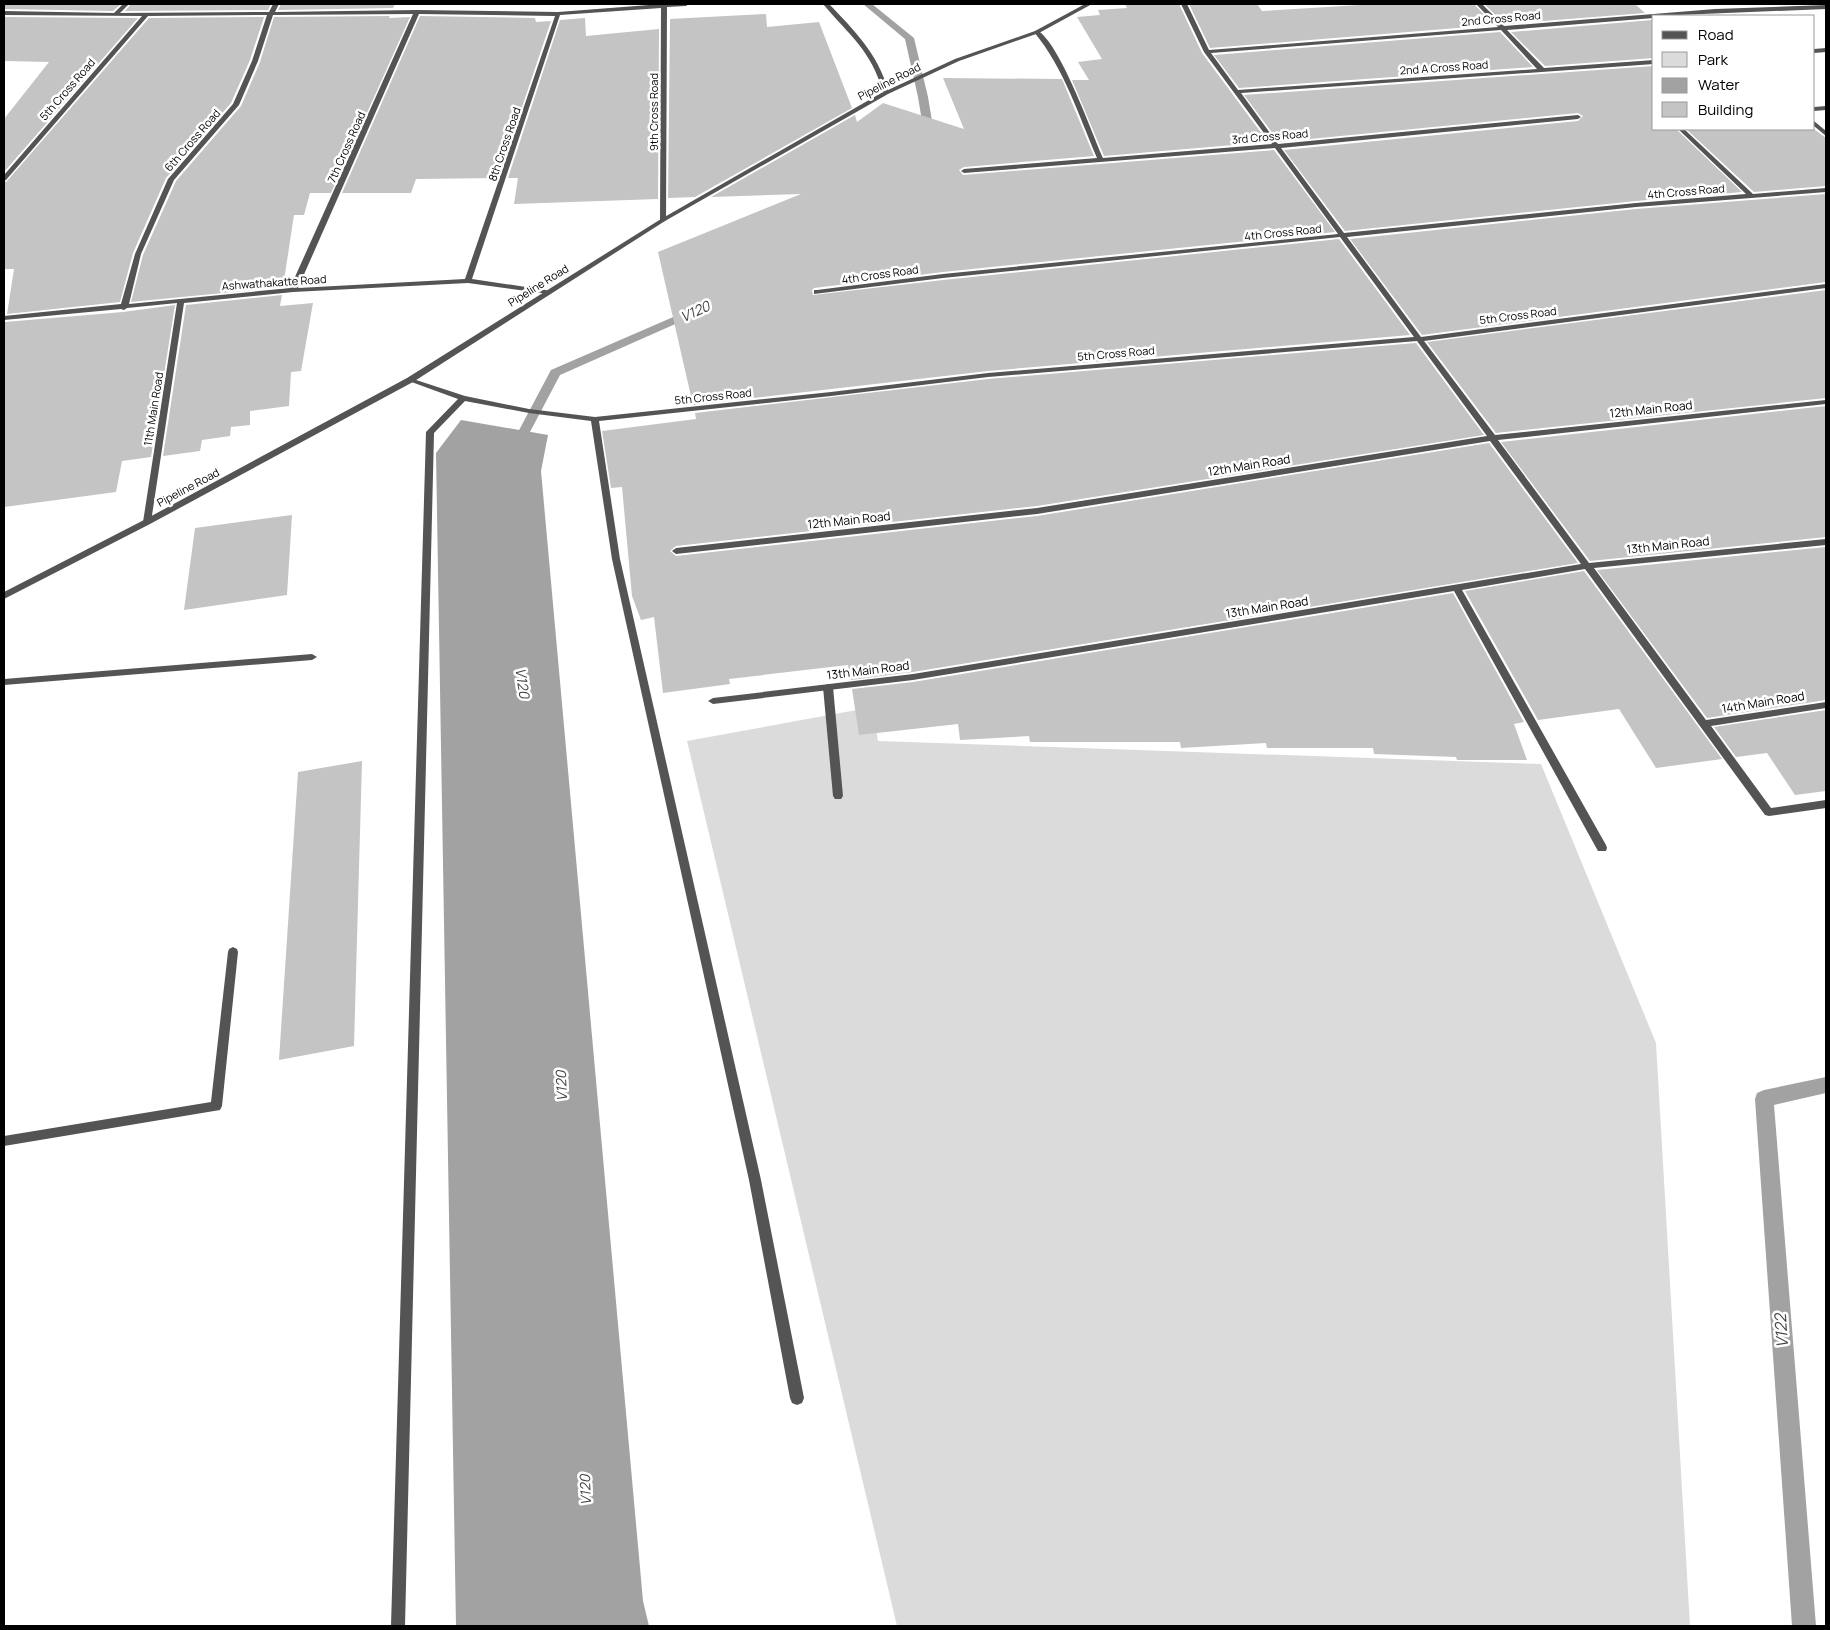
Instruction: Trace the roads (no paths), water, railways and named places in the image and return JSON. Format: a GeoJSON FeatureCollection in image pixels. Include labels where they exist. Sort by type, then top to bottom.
{"type":"FeatureCollection","features":[{"type":"Feature","properties":{"kind":"street"},"geometry":{"type":"LineString","coordinates":[[116,15],[126,4]]}},
{"type":"Feature","properties":{"kind":"street","name":"6th Cross Road"},"geometry":{"type":"LineString","coordinates":[[124,308],[138,254],[171,179],[236,105],[256,61],[270,15],[276,4]]}},
{"type":"Feature","properties":{"kind":"street"},"geometry":{"type":"LineString","coordinates":[[4,13],[116,15],[270,15],[417,12],[558,14],[686,4]]}},
{"type":"Feature","properties":{"kind":"street"},"geometry":{"type":"LineString","coordinates":[[826,4],[871,53],[882,74],[886,93]]}},
{"type":"Feature","properties":{"kind":"street","name":"Pipeline Road"},"geometry":{"type":"LineString","coordinates":[[4,596],[147,522],[410,380],[546,292],[663,220],[886,93],[957,60],[1037,32],[1089,4]]}},
{"type":"Feature","properties":{"kind":"street"},"geometry":{"type":"LineString","coordinates":[[1184,4],[1207,52],[1769,812],[1826,804]]}},
{"type":"Feature","properties":{"kind":"street"},"geometry":{"type":"LineString","coordinates":[[1479,4],[1542,70]]}},
{"type":"Feature","properties":{"kind":"street","name":"9th Cross Road"},"geometry":{"type":"LineString","coordinates":[[663,220],[664,5]]}},
{"type":"Feature","properties":{"kind":"street","name":"2nd Cross Road"},"geometry":{"type":"LineString","coordinates":[[1665,15],[1826,6]]}},
{"type":"Feature","properties":{"kind":"street"},"geometry":{"type":"LineString","coordinates":[[4,20],[11,12]]}},
{"type":"Feature","properties":{"kind":"street","name":"7th Cross Road"},"geometry":{"type":"LineString","coordinates":[[292,290],[417,12]]}},
{"type":"Feature","properties":{"kind":"street","name":"5th Cross Road"},"geometry":{"type":"LineString","coordinates":[[4,179],[147,14]]}},
{"type":"Feature","properties":{"kind":"street","name":"8th Cross Road"},"geometry":{"type":"LineString","coordinates":[[468,281],[558,14]]}},
{"type":"Feature","properties":{"kind":"street","name":"2nd Cross Road"},"geometry":{"type":"LineString","coordinates":[[1207,52],[1652,16]]}},
{"type":"Feature","properties":{"kind":"street"},"geometry":{"type":"LineString","coordinates":[[1037,32],[1059,65],[1100,159]]}},
{"type":"Feature","properties":{"kind":"street","name":"2nd A Cross Road"},"geometry":{"type":"LineString","coordinates":[[1236,92],[1652,62]]}},
{"type":"Feature","properties":{"kind":"street","name":"3rd Cross Road"},"geometry":{"type":"LineString","coordinates":[[964,171],[1277,146],[1578,117]]}},
{"type":"Feature","properties":{"kind":"street"},"geometry":{"type":"LineString","coordinates":[[1815,125],[1826,134]]}},
{"type":"Feature","properties":{"kind":"street","name":"4th Cross Road"},"geometry":{"type":"LineString","coordinates":[[1682,130],[1751,195]]}},
{"type":"Feature","properties":{"kind":"street","name":"4th Cross Road"},"geometry":{"type":"LineString","coordinates":[[817,292],[943,276],[1751,195],[1826,190]]}},
{"type":"Feature","properties":{"kind":"street","name":"Ashwathakatte Road"},"geometry":{"type":"LineString","coordinates":[[4,318],[124,308],[292,290],[468,281],[546,292]]}},
{"type":"Feature","properties":{"kind":"street","name":"5th Cross Road"},"geometry":{"type":"LineString","coordinates":[[410,380],[462,398],[528,411],[595,419],[988,375],[1420,339],[1826,286]]}},
{"type":"Feature","properties":{"kind":"street","name":"11th Main Road"},"geometry":{"type":"LineString","coordinates":[[147,522],[181,301]]}},
{"type":"Feature","properties":{"kind":"street"},"geometry":{"type":"LineString","coordinates":[[398,1626],[430,432],[462,398]]}},
{"type":"Feature","properties":{"kind":"street","name":"12th Main Road"},"geometry":{"type":"LineString","coordinates":[[676,551],[1037,511],[1492,438],[1826,402]]}},
{"type":"Feature","properties":{"kind":"street"},"geometry":{"type":"LineString","coordinates":[[595,419],[616,559],[755,1180],[797,1398]]}},
{"type":"Feature","properties":{"kind":"street","name":"13th Main Road"},"geometry":{"type":"LineString","coordinates":[[713,701],[923,676],[1587,566],[1826,542]]}},
{"type":"Feature","properties":{"kind":"street"},"geometry":{"type":"LineString","coordinates":[[1457,588],[1602,848]]}},
{"type":"Feature","properties":{"kind":"street"},"geometry":{"type":"LineString","coordinates":[[4,682],[312,657]]}},
{"type":"Feature","properties":{"kind":"street"},"geometry":{"type":"LineString","coordinates":[[828,687],[838,796]]}},
{"type":"Feature","properties":{"kind":"street","name":"14th Main Road"},"geometry":{"type":"LineString","coordinates":[[1704,724],[1826,705]]}},
{"type":"Feature","properties":{"kind":"street"},"geometry":{"type":"LineString","coordinates":[[4,1141],[216,1106],[234,952]]}},
{"type":"Feature","properties":{"kind":"water"},"geometry":{"type":"Polygon","coordinates":[[[461,420],[548,435],[541,471],[643,1601],[649,1626],[456,1626],[436,453],[461,420]]]}},
{"type":"Feature","properties":{"kind":"waterway","name":"V120"},"geometry":{"type":"LineString","coordinates":[[867,4],[909,38],[923,97],[930,139]]}},
{"type":"Feature","properties":{"kind":"waterway","name":"V120"},"geometry":{"type":"LineString","coordinates":[[515,449],[555,373],[694,312]]}},
{"type":"Feature","properties":{"kind":"waterway","name":"V122"},"geometry":{"type":"LineString","coordinates":[[1804,1626],[1764,1099],[1826,1085]]}}]}
